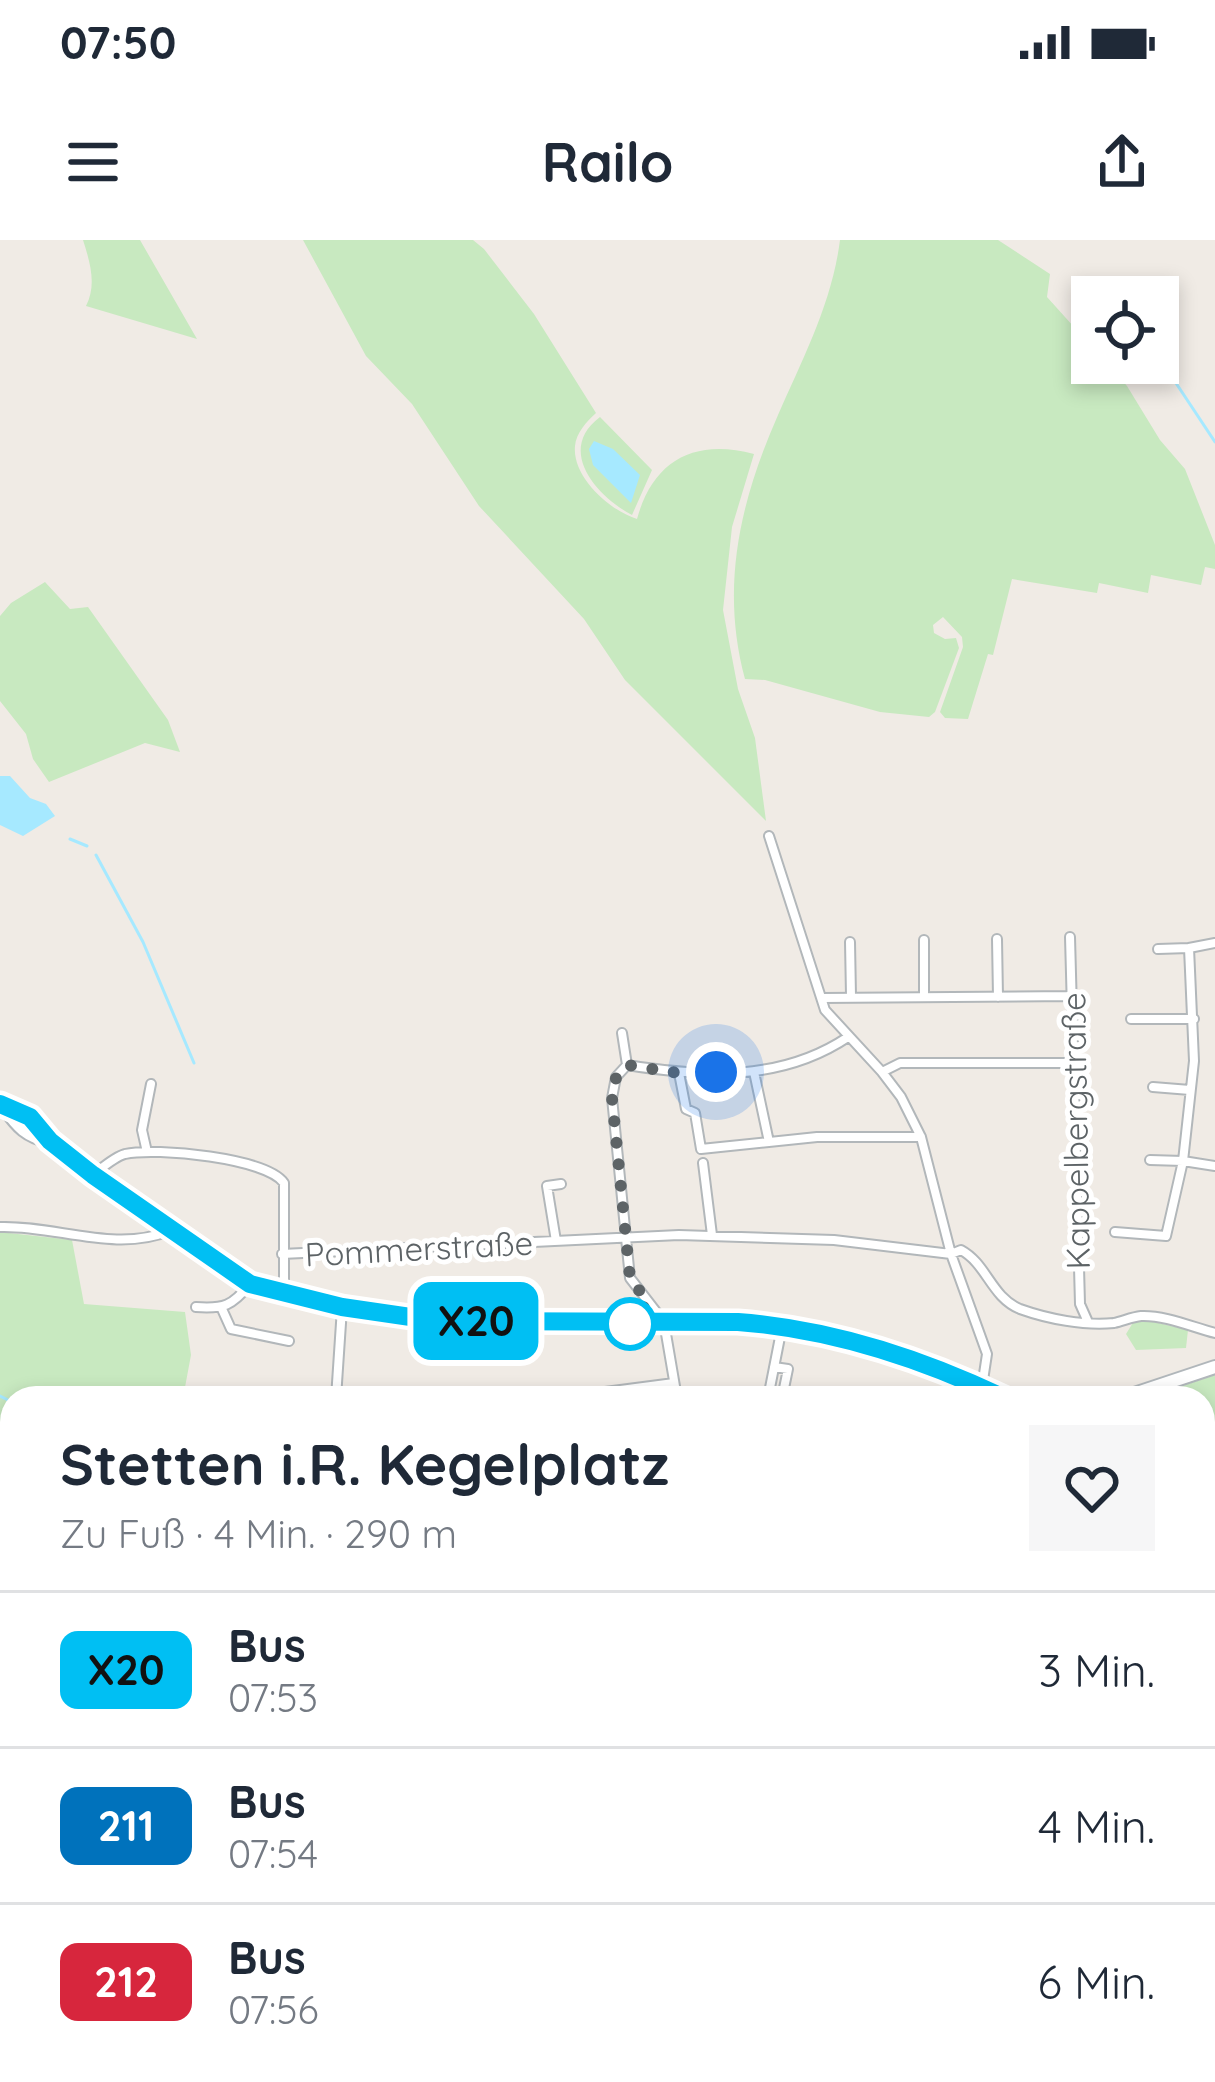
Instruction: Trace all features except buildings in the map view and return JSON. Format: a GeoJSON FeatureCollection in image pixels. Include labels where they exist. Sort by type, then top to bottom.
{"type":"FeatureCollection","features":[{"type":"Feature","properties":{"kind":"main road"},"geometry":{"type":"LineString","coordinates":[[3,1106],[33,1138],[50,1141],[170,1231],[250,1284],[284,1294],[438,1321],[782,1325],[909,1358],[977,1386]]}},
{"type":"Feature","properties":{"kind":"main road"},"geometry":{"type":"LineString","coordinates":[[1157,1386],[1215,1366]]}},
{"type":"Feature","properties":{"kind":"street"},"geometry":{"type":"LineString","coordinates":[[769,836],[821,998],[835,1025],[882,1072],[921,1137],[951,1254],[987,1354],[982,1386]]}},
{"type":"Feature","properties":{"kind":"street","name":"Kappelbergstraße"},"geometry":{"type":"LineString","coordinates":[[1070,938],[1080,1304],[1088,1322]]}},
{"type":"Feature","properties":{"kind":"street"},"geometry":{"type":"LineString","coordinates":[[997,939],[998,997]]}},
{"type":"Feature","properties":{"kind":"street"},"geometry":{"type":"LineString","coordinates":[[924,940],[924,998]]}},
{"type":"Feature","properties":{"kind":"street"},"geometry":{"type":"LineString","coordinates":[[850,942],[851,996]]}},
{"type":"Feature","properties":{"kind":"street"},"geometry":{"type":"LineString","coordinates":[[1158,950],[1215,943]]}},
{"type":"Feature","properties":{"kind":"street"},"geometry":{"type":"LineString","coordinates":[[1115,1232],[1166,1236],[1184,1161],[1190,1090],[1189,949]]}},
{"type":"Feature","properties":{"kind":"street"},"geometry":{"type":"LineString","coordinates":[[821,998],[1072,996]]}},
{"type":"Feature","properties":{"kind":"street"},"geometry":{"type":"LineString","coordinates":[[1131,1019],[1193,1019]]}},
{"type":"Feature","properties":{"kind":"street"},"geometry":{"type":"LineString","coordinates":[[622,1033],[627,1065],[616,1078],[612,1098],[630,1278],[664,1322],[675,1386]]}},
{"type":"Feature","properties":{"kind":"street"},"geometry":{"type":"LineString","coordinates":[[627,1065],[679,1073],[754,1072],[799,1064],[848,1037]]}},
{"type":"Feature","properties":{"kind":"street"},"geometry":{"type":"LineString","coordinates":[[882,1072],[900,1063],[1074,1063]]}},
{"type":"Feature","properties":{"kind":"street"},"geometry":{"type":"LineString","coordinates":[[754,1072],[770,1142]]}},
{"type":"Feature","properties":{"kind":"street"},"geometry":{"type":"LineString","coordinates":[[679,1073],[686,1109],[695,1113],[701,1149],[817,1137],[921,1137]]}},
{"type":"Feature","properties":{"kind":"street"},"geometry":{"type":"LineString","coordinates":[[147,1152],[142,1130],[151,1084]]}},
{"type":"Feature","properties":{"kind":"street"},"geometry":{"type":"LineString","coordinates":[[1154,1088],[1190,1090]]}},
{"type":"Feature","properties":{"kind":"street"},"geometry":{"type":"LineString","coordinates":[[93,1175],[121,1154],[147,1152],[254,1163],[278,1174],[284,1183],[284,1294]]}},
{"type":"Feature","properties":{"kind":"street"},"geometry":{"type":"LineString","coordinates":[[1150,1160],[1215,1166]]}},
{"type":"Feature","properties":{"kind":"street"},"geometry":{"type":"LineString","coordinates":[[704,1162],[712,1235]]}},
{"type":"Feature","properties":{"kind":"street","name":"Pommerstraße"},"geometry":{"type":"LineString","coordinates":[[556,1241],[547,1186],[561,1184]]}},
{"type":"Feature","properties":{"kind":"street"},"geometry":{"type":"LineString","coordinates":[[0,1227],[93,1238],[154,1238],[170,1231]]}},
{"type":"Feature","properties":{"kind":"street","name":"Pommerstraße"},"geometry":{"type":"LineString","coordinates":[[282,1255],[712,1235],[834,1240],[951,1254]]}},
{"type":"Feature","properties":{"kind":"street"},"geometry":{"type":"LineString","coordinates":[[951,1254],[961,1250],[969,1254],[999,1297],[1021,1309],[1088,1322],[1139,1316],[1215,1333]]}},
{"type":"Feature","properties":{"kind":"street"},"geometry":{"type":"LineString","coordinates":[[196,1307],[222,1309],[250,1284]]}},
{"type":"Feature","properties":{"kind":"street"},"geometry":{"type":"LineString","coordinates":[[337,1386],[342,1307]]}},
{"type":"Feature","properties":{"kind":"street"},"geometry":{"type":"LineString","coordinates":[[222,1309],[231,1329],[290,1341]]}},
{"type":"Feature","properties":{"kind":"street"},"geometry":{"type":"LineString","coordinates":[[770,1386],[782,1325]]}},
{"type":"Feature","properties":{"kind":"street"},"geometry":{"type":"LineString","coordinates":[[774,1367],[788,1370],[785,1386]]}},
{"type":"Feature","properties":{"kind":"street"},"geometry":{"type":"LineString","coordinates":[[651,1386],[674,1383]]}},
{"type":"Feature","properties":{"kind":"green space"},"geometry":{"type":"Polygon","coordinates":[[[83,240],[140,240],[197,339],[86,306],[92,282],[83,240]]]}},
{"type":"Feature","properties":{"kind":"green space"},"geometry":{"type":"Polygon","coordinates":[[[303,240],[473,240],[484,249],[534,314],[596,413],[577,436],[576,458],[595,492],[627,515],[637,519],[654,482],[679,458],[713,449],[754,454],[732,527],[723,610],[738,689],[755,738],[766,821],[625,680],[584,619],[479,506],[412,404],[366,356],[303,240]]]}},
{"type":"Feature","properties":{"kind":"green space"},"geometry":{"type":"Polygon","coordinates":[[[840,240],[998,240],[1050,274],[1047,297],[1071,324],[1071,384],[1127,386],[1160,440],[1185,469],[1215,545],[1215,569],[1205,567],[1201,585],[1151,575],[1148,593],[1099,583],[1097,593],[1012,579],[993,655],[988,654],[968,719],[945,718],[940,712],[963,647],[962,637],[943,617],[933,625],[934,633],[956,638],[959,648],[929,717],[880,712],[765,680],[745,679],[734,611],[744,512],[836,263],[840,240]]]}},
{"type":"Feature","properties":{"kind":"green space"},"geometry":{"type":"Polygon","coordinates":[[[600,417],[652,470],[632,515],[594,484],[581,458],[587,430],[600,417]]]}},
{"type":"Feature","properties":{"kind":"green space"},"geometry":{"type":"Polygon","coordinates":[[[45,582],[70,609],[88,607],[168,720],[180,752],[145,743],[49,782],[33,759],[26,734],[0,701],[0,616],[11,603],[45,582]]]}},
{"type":"Feature","properties":{"kind":"green space"},"geometry":{"type":"Polygon","coordinates":[[[0,1232],[72,1240],[84,1304],[185,1312],[191,1355],[185,1386],[0,1386],[0,1232]]]}},
{"type":"Feature","properties":{"kind":"green space"},"geometry":{"type":"Polygon","coordinates":[[[1134,1321],[1188,1330],[1186,1348],[1136,1350],[1126,1334],[1134,1321]]]}},
{"type":"Feature","properties":{"kind":"green space"},"geometry":{"type":"Polygon","coordinates":[[[1215,1375],[1215,1386],[1182,1386],[1215,1375]]]}},
{"type":"Feature","properties":{"kind":"water"},"geometry":{"type":"Polygon","coordinates":[[[594,441],[613,449],[640,475],[631,503],[593,465],[589,449],[594,441]]]}},
{"type":"Feature","properties":{"kind":"water"},"geometry":{"type":"Polygon","coordinates":[[[0,776],[10,776],[55,816],[23,836],[0,825],[0,776]]]}},
{"type":"Feature","properties":{"kind":"waterway"},"geometry":{"type":"LineString","coordinates":[[1177,384],[1215,442]]}},
{"type":"Feature","properties":{"kind":"waterway"},"geometry":{"type":"LineString","coordinates":[[70,839],[87,846]]}},
{"type":"Feature","properties":{"kind":"waterway"},"geometry":{"type":"LineString","coordinates":[[96,855],[143,942],[194,1063]]}},
{"type":"Feature","properties":{"kind":"bus line","name":"X20"},"geometry":{"type":"LineString","coordinates":[[0,1104],[30,1117],[50,1141],[93,1175],[250,1284],[342,1307],[438,1321],[782,1325],[909,1358],[977,1386]]}},
{"type":"Feature","properties":{"kind":"route"},"geometry":{"type":"LineString","coordinates":[[630,1324],[648,1302],[630,1278],[612,1098],[616,1078],[627,1065],[679,1073],[716,1072]]}}]}
